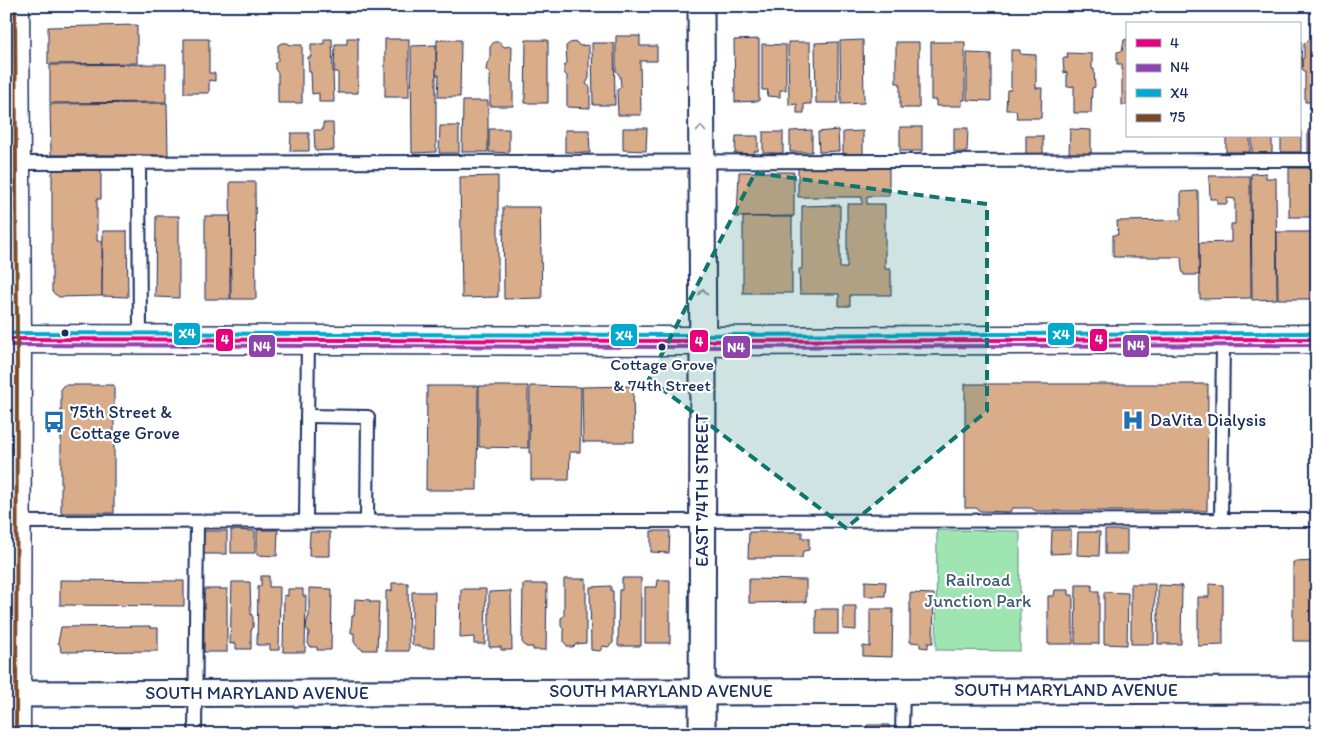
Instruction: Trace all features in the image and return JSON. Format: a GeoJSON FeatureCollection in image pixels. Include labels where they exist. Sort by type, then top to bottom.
{"type":"FeatureCollection","features":[{"type":"Feature","properties":{"kind":"main road"},"geometry":{"type":"LineString","coordinates":[[15,6],[11,163],[11,694],[16,734]]}},
{"type":"Feature","properties":{"kind":"main road"},"geometry":{"type":"LineString","coordinates":[[12,339],[703,341],[1317,339]]}},
{"type":"Feature","properties":{"kind":"street","name":"EAST 74TH STREET"},"geometry":{"type":"LineString","coordinates":[[701,6],[703,341],[702,734]]}},
{"type":"Feature","properties":{"kind":"street","name":"SOUTH MARYLAND AVENUE"},"geometry":{"type":"LineString","coordinates":[[11,694],[1317,690]]}},
{"type":"Feature","properties":{"kind":"lane"},"geometry":{"type":"LineString","coordinates":[[11,163],[1317,160]]}},
{"type":"Feature","properties":{"kind":"lane"},"geometry":{"type":"LineString","coordinates":[[139,162],[140,338]]}},
{"type":"Feature","properties":{"kind":"lane"},"geometry":{"type":"LineString","coordinates":[[306,521],[308,339]]}},
{"type":"Feature","properties":{"kind":"lane"},"geometry":{"type":"LineString","coordinates":[[1221,520],[1223,340]]}},
{"type":"Feature","properties":{"kind":"lane"},"geometry":{"type":"LineString","coordinates":[[307,416],[368,417],[367,521]]}},
{"type":"Feature","properties":{"kind":"lane"},"geometry":{"type":"LineString","coordinates":[[12,522],[1317,520]]}},
{"type":"Feature","properties":{"kind":"lane"},"geometry":{"type":"LineString","coordinates":[[195,734],[197,522]]}},
{"type":"Feature","properties":{"kind":"lane"},"geometry":{"type":"LineString","coordinates":[[902,734],[903,690]]}},
{"type":"Feature","properties":{"kind":"highlighted area"},"geometry":{"type":"Polygon","coordinates":[[[755,173],[987,204],[987,411],[846,528],[649,379],[755,173]]]}},
{"type":"Feature","properties":{"kind":"green space","name":"Railroad Junction Park"},"geometry":{"type":"Polygon","coordinates":[[[937,530],[1020,531],[1020,651],[936,650],[937,530]]]}},
{"type":"Feature","properties":{"kind":"building"},"geometry":{"type":"Polygon","coordinates":[[[137,25],[137,63],[48,64],[48,27],[137,25]]]}},
{"type":"Feature","properties":{"kind":"building"},"geometry":{"type":"Polygon","coordinates":[[[616,36],[640,36],[640,46],[657,46],[657,61],[640,61],[641,115],[618,115],[617,90],[621,87],[620,76],[616,71],[616,36]]]}},
{"type":"Feature","properties":{"kind":"building"},"geometry":{"type":"Polygon","coordinates":[[[347,38],[358,38],[358,93],[338,93],[338,72],[334,72],[335,44],[347,44],[347,38]]]}},
{"type":"Feature","properties":{"kind":"building"},"geometry":{"type":"Polygon","coordinates":[[[184,39],[209,39],[209,73],[215,73],[215,81],[209,80],[209,93],[184,93],[184,39]]]}},
{"type":"Feature","properties":{"kind":"building"},"geometry":{"type":"Polygon","coordinates":[[[324,39],[332,39],[334,102],[319,102],[319,93],[312,94],[308,57],[311,57],[311,44],[324,44],[324,39]]]}},
{"type":"Feature","properties":{"kind":"building"},"geometry":{"type":"Polygon","coordinates":[[[385,39],[409,39],[409,97],[385,97],[385,39]]]}},
{"type":"Feature","properties":{"kind":"building"},"geometry":{"type":"Polygon","coordinates":[[[759,39],[759,101],[735,102],[734,40],[759,39]]]}},
{"type":"Feature","properties":{"kind":"building"},"geometry":{"type":"Polygon","coordinates":[[[1126,39],[1126,105],[1122,105],[1122,64],[1117,64],[1117,52],[1122,51],[1124,40],[1126,39]]]}},
{"type":"Feature","properties":{"kind":"building"},"geometry":{"type":"Polygon","coordinates":[[[437,40],[461,40],[460,97],[438,97],[439,75],[436,75],[437,40]]]}},
{"type":"Feature","properties":{"kind":"building"},"geometry":{"type":"Polygon","coordinates":[[[526,40],[548,40],[548,103],[525,103],[526,40]]]}},
{"type":"Feature","properties":{"kind":"building"},"geometry":{"type":"Polygon","coordinates":[[[863,40],[864,103],[841,104],[840,41],[863,40]]]}},
{"type":"Feature","properties":{"kind":"building"},"geometry":{"type":"Polygon","coordinates":[[[1308,40],[1313,40],[1317,43],[1317,102],[1305,102],[1305,72],[1302,69],[1302,60],[1304,58],[1304,44],[1308,40]]]}},
{"type":"Feature","properties":{"kind":"building"},"geometry":{"type":"Polygon","coordinates":[[[1300,41],[1301,41],[1302,67],[1300,69],[1300,41]]]}},
{"type":"Feature","properties":{"kind":"building"},"geometry":{"type":"Polygon","coordinates":[[[494,42],[500,42],[504,47],[512,46],[511,82],[513,83],[513,106],[490,106],[490,74],[486,70],[487,63],[490,60],[490,47],[494,42]]]}},
{"type":"Feature","properties":{"kind":"building"},"geometry":{"type":"Polygon","coordinates":[[[576,42],[580,46],[589,45],[589,78],[586,84],[590,87],[590,108],[567,107],[567,76],[564,73],[564,66],[567,63],[566,46],[576,42]]]}},
{"type":"Feature","properties":{"kind":"building"},"geometry":{"type":"Polygon","coordinates":[[[788,42],[810,42],[811,104],[804,104],[804,113],[797,113],[797,104],[789,105],[788,42]]]}},
{"type":"Feature","properties":{"kind":"building"},"geometry":{"type":"Polygon","coordinates":[[[838,42],[838,103],[816,103],[815,43],[838,42]]]}},
{"type":"Feature","properties":{"kind":"building"},"geometry":{"type":"Polygon","coordinates":[[[896,42],[919,42],[919,108],[900,108],[900,83],[896,83],[896,42]]]}},
{"type":"Feature","properties":{"kind":"building"},"geometry":{"type":"Polygon","coordinates":[[[931,42],[965,42],[965,100],[962,100],[962,106],[936,106],[936,100],[931,100],[931,42]]]}},
{"type":"Feature","properties":{"kind":"building"},"geometry":{"type":"Polygon","coordinates":[[[282,43],[302,45],[302,103],[278,103],[278,73],[275,69],[275,63],[278,60],[278,45],[282,43]]]}},
{"type":"Feature","properties":{"kind":"building"},"geometry":{"type":"Polygon","coordinates":[[[592,43],[614,43],[615,105],[593,105],[592,43]]]}},
{"type":"Feature","properties":{"kind":"building"},"geometry":{"type":"Polygon","coordinates":[[[762,44],[786,45],[786,90],[780,90],[780,97],[767,96],[768,90],[762,90],[762,44]]]}},
{"type":"Feature","properties":{"kind":"building"},"geometry":{"type":"Polygon","coordinates":[[[436,45],[436,152],[412,153],[411,46],[436,45]]]}},
{"type":"Feature","properties":{"kind":"building"},"geometry":{"type":"Polygon","coordinates":[[[1011,50],[1020,50],[1020,54],[1036,55],[1036,88],[1042,88],[1041,118],[1017,118],[1016,110],[1006,110],[1007,90],[1011,90],[1011,50]]]}},
{"type":"Feature","properties":{"kind":"building"},"geometry":{"type":"Polygon","coordinates":[[[967,53],[991,54],[991,101],[967,100],[967,53]]]}},
{"type":"Feature","properties":{"kind":"building"},"geometry":{"type":"Polygon","coordinates":[[[1067,53],[1092,54],[1095,87],[1092,88],[1091,113],[1074,113],[1074,86],[1067,87],[1067,72],[1064,73],[1063,58],[1068,58],[1067,53]]]}},
{"type":"Feature","properties":{"kind":"building"},"geometry":{"type":"Polygon","coordinates":[[[166,64],[166,102],[50,103],[50,65],[166,64]]]}},
{"type":"Feature","properties":{"kind":"building"},"geometry":{"type":"Polygon","coordinates":[[[463,101],[488,101],[488,152],[462,152],[463,101]]]}},
{"type":"Feature","properties":{"kind":"building"},"geometry":{"type":"Polygon","coordinates":[[[167,103],[168,155],[51,155],[50,104],[167,103]]]}},
{"type":"Feature","properties":{"kind":"building"},"geometry":{"type":"Polygon","coordinates":[[[323,123],[333,123],[334,150],[315,151],[314,130],[323,130],[323,123]]]}},
{"type":"Feature","properties":{"kind":"building"},"geometry":{"type":"Polygon","coordinates":[[[440,126],[459,126],[459,153],[439,153],[440,126]]]}},
{"type":"Feature","properties":{"kind":"building"},"geometry":{"type":"Polygon","coordinates":[[[900,127],[922,127],[922,151],[900,151],[900,127]]]}},
{"type":"Feature","properties":{"kind":"building"},"geometry":{"type":"Polygon","coordinates":[[[623,128],[647,128],[646,151],[623,150],[623,128]]]}},
{"type":"Feature","properties":{"kind":"building"},"geometry":{"type":"Polygon","coordinates":[[[954,128],[968,128],[967,152],[954,152],[954,128]]]}},
{"type":"Feature","properties":{"kind":"building"},"geometry":{"type":"Polygon","coordinates":[[[489,129],[509,129],[509,153],[489,152],[489,129]]]}},
{"type":"Feature","properties":{"kind":"building"},"geometry":{"type":"Polygon","coordinates":[[[1070,129],[1091,130],[1091,154],[1069,153],[1070,129]]]}},
{"type":"Feature","properties":{"kind":"building"},"geometry":{"type":"Polygon","coordinates":[[[1301,129],[1301,152],[1281,152],[1281,138],[1300,138],[1301,129]]]}},
{"type":"Feature","properties":{"kind":"building"},"geometry":{"type":"Polygon","coordinates":[[[565,130],[589,130],[590,153],[565,152],[565,130]]]}},
{"type":"Feature","properties":{"kind":"building"},"geometry":{"type":"Polygon","coordinates":[[[812,130],[812,152],[790,152],[790,131],[812,130]]]}},
{"type":"Feature","properties":{"kind":"building"},"geometry":{"type":"Polygon","coordinates":[[[838,130],[839,151],[819,152],[818,132],[838,130]]]}},
{"type":"Feature","properties":{"kind":"building"},"geometry":{"type":"Polygon","coordinates":[[[1308,130],[1317,130],[1317,154],[1308,154],[1308,130]]]}},
{"type":"Feature","properties":{"kind":"building"},"geometry":{"type":"Polygon","coordinates":[[[863,131],[863,155],[843,155],[843,132],[863,131]]]}},
{"type":"Feature","properties":{"kind":"building"},"geometry":{"type":"Polygon","coordinates":[[[763,132],[783,132],[783,153],[763,153],[763,132]]]}},
{"type":"Feature","properties":{"kind":"building"},"geometry":{"type":"Polygon","coordinates":[[[291,133],[309,133],[309,151],[290,151],[291,133]]]}},
{"type":"Feature","properties":{"kind":"building"},"geometry":{"type":"Polygon","coordinates":[[[736,136],[758,136],[758,151],[754,151],[754,154],[735,153],[736,136]]]}},
{"type":"Feature","properties":{"kind":"building"},"geometry":{"type":"Polygon","coordinates":[[[1026,136],[1043,136],[1043,155],[1026,155],[1026,136]]]}},
{"type":"Feature","properties":{"kind":"building"},"geometry":{"type":"Polygon","coordinates":[[[1226,138],[1250,138],[1250,152],[1226,152],[1226,138]]]}},
{"type":"Feature","properties":{"kind":"building"},"geometry":{"type":"Polygon","coordinates":[[[1252,138],[1272,138],[1272,154],[1252,154],[1252,138]]]}},
{"type":"Feature","properties":{"kind":"building"},"geometry":{"type":"Polygon","coordinates":[[[889,164],[889,196],[867,196],[867,204],[885,204],[885,269],[891,269],[891,295],[850,295],[850,306],[839,306],[839,294],[800,294],[799,269],[802,269],[802,206],[840,205],[840,268],[847,268],[847,204],[862,204],[862,197],[798,197],[798,165],[889,164]]]}},
{"type":"Feature","properties":{"kind":"building"},"geometry":{"type":"Polygon","coordinates":[[[101,168],[101,199],[97,199],[97,241],[102,241],[102,296],[59,297],[52,292],[52,173],[55,169],[101,168]]]}},
{"type":"Feature","properties":{"kind":"building"},"geometry":{"type":"Polygon","coordinates":[[[1289,168],[1317,168],[1317,217],[1289,217],[1289,168]]]}},
{"type":"Feature","properties":{"kind":"building"},"geometry":{"type":"Polygon","coordinates":[[[739,172],[794,172],[794,216],[737,217],[739,172]]]}},
{"type":"Feature","properties":{"kind":"building"},"geometry":{"type":"Polygon","coordinates":[[[1266,173],[1266,178],[1276,178],[1277,299],[1252,300],[1251,174],[1266,173]]]}},
{"type":"Feature","properties":{"kind":"building"},"geometry":{"type":"Polygon","coordinates":[[[498,176],[498,297],[462,298],[460,177],[498,176]]]}},
{"type":"Feature","properties":{"kind":"building"},"geometry":{"type":"Polygon","coordinates":[[[1209,176],[1250,176],[1251,298],[1200,299],[1199,243],[1231,242],[1231,224],[1235,224],[1235,199],[1227,198],[1227,204],[1217,204],[1217,199],[1210,199],[1209,176]]]}},
{"type":"Feature","properties":{"kind":"building"},"geometry":{"type":"Polygon","coordinates":[[[230,182],[255,182],[256,299],[231,299],[230,182]]]}},
{"type":"Feature","properties":{"kind":"building"},"geometry":{"type":"Polygon","coordinates":[[[1198,191],[1199,275],[1184,275],[1181,257],[1113,257],[1113,235],[1118,235],[1117,221],[1181,220],[1181,192],[1198,191]]]}},
{"type":"Feature","properties":{"kind":"building"},"geometry":{"type":"Polygon","coordinates":[[[503,207],[540,207],[542,298],[504,299],[503,207]]]}},
{"type":"Feature","properties":{"kind":"building"},"geometry":{"type":"Polygon","coordinates":[[[156,216],[179,216],[179,298],[155,297],[156,216]]]}},
{"type":"Feature","properties":{"kind":"building"},"geometry":{"type":"Polygon","coordinates":[[[205,216],[230,216],[230,299],[205,299],[205,216]]]}},
{"type":"Feature","properties":{"kind":"building"},"geometry":{"type":"Polygon","coordinates":[[[743,217],[792,217],[792,293],[743,293],[743,217]]]}},
{"type":"Feature","properties":{"kind":"building"},"geometry":{"type":"Polygon","coordinates":[[[103,231],[127,231],[128,297],[102,296],[103,231]]]}},
{"type":"Feature","properties":{"kind":"building"},"geometry":{"type":"Polygon","coordinates":[[[1277,232],[1317,232],[1317,299],[1278,299],[1277,232]]]}},
{"type":"Feature","properties":{"kind":"building"},"geometry":{"type":"Polygon","coordinates":[[[965,384],[1208,384],[1207,511],[1036,511],[1031,508],[1012,508],[1010,512],[980,511],[976,508],[965,508],[965,384]]]}},
{"type":"Feature","properties":{"kind":"building"},"geometry":{"type":"Polygon","coordinates":[[[64,385],[114,385],[114,513],[61,513],[61,388],[64,385]]]}},
{"type":"Feature","properties":{"kind":"building"},"geometry":{"type":"Polygon","coordinates":[[[427,386],[478,386],[477,490],[426,490],[427,386]]]}},
{"type":"Feature","properties":{"kind":"building"},"geometry":{"type":"Polygon","coordinates":[[[479,386],[528,386],[528,448],[479,447],[479,386]]]}},
{"type":"Feature","properties":{"kind":"building"},"geometry":{"type":"Polygon","coordinates":[[[530,386],[581,387],[580,452],[570,452],[569,480],[531,480],[531,453],[529,453],[530,386]]]}},
{"type":"Feature","properties":{"kind":"building"},"geometry":{"type":"Polygon","coordinates":[[[633,386],[634,442],[583,442],[582,387],[633,386]]]}},
{"type":"Feature","properties":{"kind":"building"},"geometry":{"type":"Polygon","coordinates":[[[231,530],[255,531],[255,553],[231,553],[231,530]]]}},
{"type":"Feature","properties":{"kind":"building"},"geometry":{"type":"Polygon","coordinates":[[[257,530],[278,530],[277,556],[257,555],[257,530]]]}},
{"type":"Feature","properties":{"kind":"building"},"geometry":{"type":"Polygon","coordinates":[[[1052,530],[1071,530],[1071,553],[1051,554],[1052,530]]]}},
{"type":"Feature","properties":{"kind":"building"},"geometry":{"type":"Polygon","coordinates":[[[1105,530],[1127,530],[1127,554],[1105,554],[1105,530]]]}},
{"type":"Feature","properties":{"kind":"building"},"geometry":{"type":"Polygon","coordinates":[[[203,531],[227,531],[227,554],[203,554],[203,531]]]}},
{"type":"Feature","properties":{"kind":"building"},"geometry":{"type":"Polygon","coordinates":[[[651,531],[670,531],[669,553],[651,552],[651,531]]]}},
{"type":"Feature","properties":{"kind":"building"},"geometry":{"type":"Polygon","coordinates":[[[310,532],[330,532],[330,556],[309,556],[310,532]]]}},
{"type":"Feature","properties":{"kind":"building"},"geometry":{"type":"Polygon","coordinates":[[[749,532],[802,532],[802,538],[809,538],[809,550],[803,551],[802,558],[748,558],[749,532]]]}},
{"type":"Feature","properties":{"kind":"building"},"geometry":{"type":"Polygon","coordinates":[[[1078,532],[1100,532],[1099,556],[1077,555],[1078,532]]]}},
{"type":"Feature","properties":{"kind":"building"},"geometry":{"type":"Polygon","coordinates":[[[1317,561],[1317,641],[1293,641],[1293,562],[1317,561]]]}},
{"type":"Feature","properties":{"kind":"building"},"geometry":{"type":"Polygon","coordinates":[[[261,576],[269,576],[269,587],[280,587],[279,650],[270,650],[270,645],[257,645],[258,586],[261,586],[261,576]]]}},
{"type":"Feature","properties":{"kind":"building"},"geometry":{"type":"Polygon","coordinates":[[[622,578],[641,578],[641,646],[618,646],[619,590],[622,590],[622,578]]]}},
{"type":"Feature","properties":{"kind":"building"},"geometry":{"type":"Polygon","coordinates":[[[564,579],[586,579],[586,643],[576,644],[573,647],[568,647],[564,642],[564,630],[561,626],[561,618],[564,616],[564,579]]]}},
{"type":"Feature","properties":{"kind":"building"},"geometry":{"type":"Polygon","coordinates":[[[749,579],[806,580],[806,602],[749,603],[749,579]]]}},
{"type":"Feature","properties":{"kind":"building"},"geometry":{"type":"Polygon","coordinates":[[[60,580],[184,581],[184,606],[60,605],[60,580]]]}},
{"type":"Feature","properties":{"kind":"building"},"geometry":{"type":"Polygon","coordinates":[[[658,580],[670,580],[670,643],[645,643],[645,587],[657,587],[658,580]]]}},
{"type":"Feature","properties":{"kind":"building"},"geometry":{"type":"Polygon","coordinates":[[[865,581],[886,582],[885,596],[865,596],[865,581]]]}},
{"type":"Feature","properties":{"kind":"building"},"geometry":{"type":"Polygon","coordinates":[[[232,582],[250,582],[251,614],[253,617],[251,649],[236,649],[236,643],[230,644],[232,582]]]}},
{"type":"Feature","properties":{"kind":"building"},"geometry":{"type":"Polygon","coordinates":[[[392,583],[408,583],[409,651],[386,651],[386,591],[392,591],[392,583]]]}},
{"type":"Feature","properties":{"kind":"building"},"geometry":{"type":"Polygon","coordinates":[[[523,584],[547,584],[546,650],[533,650],[533,647],[526,647],[522,642],[523,584]]]}},
{"type":"Feature","properties":{"kind":"building"},"geometry":{"type":"Polygon","coordinates":[[[1131,584],[1155,584],[1154,644],[1131,644],[1131,584]]]}},
{"type":"Feature","properties":{"kind":"building"},"geometry":{"type":"Polygon","coordinates":[[[1209,584],[1223,585],[1223,645],[1198,646],[1198,597],[1209,597],[1209,584]]]}},
{"type":"Feature","properties":{"kind":"building"},"geometry":{"type":"Polygon","coordinates":[[[1076,585],[1092,585],[1092,591],[1099,591],[1099,644],[1075,644],[1076,585]]]}},
{"type":"Feature","properties":{"kind":"building"},"geometry":{"type":"Polygon","coordinates":[[[1158,585],[1182,586],[1181,644],[1158,644],[1158,585]]]}},
{"type":"Feature","properties":{"kind":"building"},"geometry":{"type":"Polygon","coordinates":[[[611,586],[611,591],[613,591],[613,643],[608,647],[603,646],[600,651],[591,650],[590,587],[611,586]]]}},
{"type":"Feature","properties":{"kind":"building"},"geometry":{"type":"Polygon","coordinates":[[[309,588],[332,589],[331,650],[317,650],[317,647],[311,647],[308,644],[309,632],[306,628],[309,616],[309,588]]]}},
{"type":"Feature","properties":{"kind":"building"},"geometry":{"type":"Polygon","coordinates":[[[204,589],[227,589],[227,652],[204,652],[204,589]]]}},
{"type":"Feature","properties":{"kind":"building"},"geometry":{"type":"Polygon","coordinates":[[[288,589],[303,589],[303,596],[306,596],[305,652],[283,652],[284,595],[288,596],[288,589]]]}},
{"type":"Feature","properties":{"kind":"building"},"geometry":{"type":"Polygon","coordinates":[[[461,589],[486,589],[485,644],[474,644],[474,637],[460,638],[461,589]]]}},
{"type":"Feature","properties":{"kind":"building"},"geometry":{"type":"Polygon","coordinates":[[[1055,590],[1069,590],[1069,595],[1073,595],[1073,644],[1048,644],[1048,596],[1054,596],[1055,590]]]}},
{"type":"Feature","properties":{"kind":"building"},"geometry":{"type":"Polygon","coordinates":[[[511,591],[512,650],[501,650],[501,647],[489,647],[489,592],[511,591]]]}},
{"type":"Feature","properties":{"kind":"building"},"geometry":{"type":"Polygon","coordinates":[[[412,592],[435,592],[434,648],[423,648],[412,644],[412,592]]]}},
{"type":"Feature","properties":{"kind":"building"},"geometry":{"type":"Polygon","coordinates":[[[1104,592],[1128,593],[1127,645],[1104,644],[1104,592]]]}},
{"type":"Feature","properties":{"kind":"building"},"geometry":{"type":"Polygon","coordinates":[[[910,593],[934,594],[933,643],[928,643],[928,648],[920,647],[920,643],[910,642],[910,593]]]}},
{"type":"Feature","properties":{"kind":"building"},"geometry":{"type":"Polygon","coordinates":[[[355,599],[379,602],[377,650],[363,650],[354,642],[354,633],[351,633],[355,599]]]}},
{"type":"Feature","properties":{"kind":"building"},"geometry":{"type":"Polygon","coordinates":[[[843,606],[856,606],[856,630],[843,629],[843,606]]]}},
{"type":"Feature","properties":{"kind":"building"},"geometry":{"type":"Polygon","coordinates":[[[816,609],[838,609],[838,634],[816,634],[816,609]]]}},
{"type":"Feature","properties":{"kind":"building"},"geometry":{"type":"Polygon","coordinates":[[[870,609],[893,609],[892,657],[863,656],[863,646],[870,647],[870,609]]]}},
{"type":"Feature","properties":{"kind":"building"},"geometry":{"type":"Polygon","coordinates":[[[150,626],[150,628],[158,628],[158,651],[61,652],[58,643],[61,627],[150,626]]]}},
{"type":"Feature","properties":{"kind":"building"},"geometry":{"type":"Polygon","coordinates":[[[867,725],[889,725],[890,734],[867,734],[867,725]]]}},
{"type":"Feature","properties":{"kind":"building"},"geometry":{"type":"Polygon","coordinates":[[[909,732],[934,732],[934,734],[909,734],[909,732]]]}},
{"type":"Feature","properties":{"kind":"transit line","name":"75"},"geometry":{"type":"LineString","coordinates":[[15,6],[17,339],[16,734]]}},
{"type":"Feature","properties":{"kind":"transit line","name":"X4"},"geometry":{"type":"LineString","coordinates":[[6,333],[675,335],[1317,333]]}},
{"type":"Feature","properties":{"kind":"transit line","name":"4"},"geometry":{"type":"LineString","coordinates":[[6,339],[675,341],[1317,339]]}},
{"type":"Feature","properties":{"kind":"transit line","name":"N4"},"geometry":{"type":"LineString","coordinates":[[6,345],[675,347],[1317,345]]}},
{"type":"Feature","properties":{"kind":"place","name":"Cottage Grove & 74th Street"},"geometry":{"type":"Point","coordinates":[662,347]}},
{"type":"Feature","properties":{"kind":"place","name":"DaVita Dialysis"},"geometry":{"type":"Point","coordinates":[1133,420]}},
{"type":"Feature","properties":{"kind":"place","name":"75th Street & Cottage Grove"},"geometry":{"type":"Point","coordinates":[54,422]}}]}
